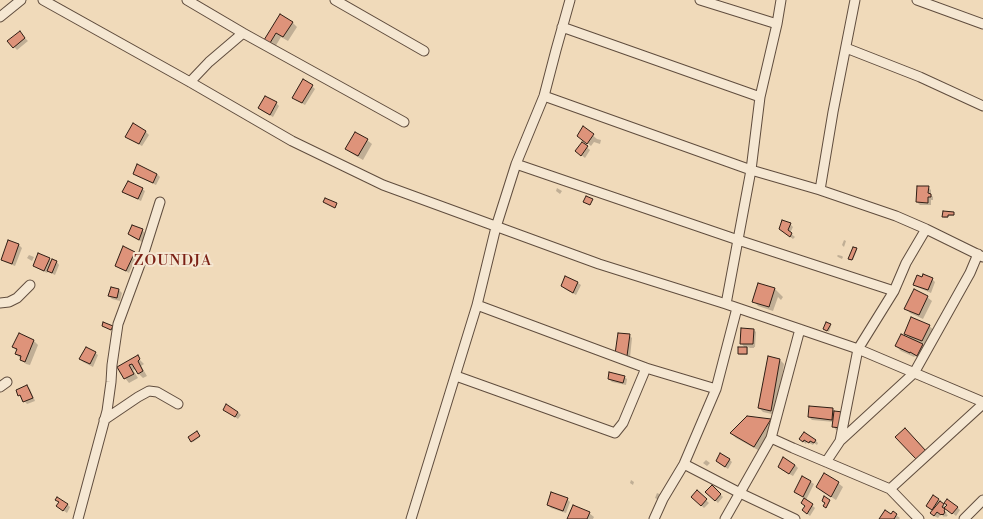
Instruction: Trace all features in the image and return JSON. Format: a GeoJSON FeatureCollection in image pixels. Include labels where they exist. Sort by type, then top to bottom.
{"type":"FeatureCollection","features":[{"type":"Feature","properties":{"kind":"street"},"geometry":{"type":"LineString","coordinates":[[0,17],[21,0]]}},
{"type":"Feature","properties":{"kind":"street"},"geometry":{"type":"LineString","coordinates":[[43,0],[292,141],[383,185],[599,264],[726,304],[858,349],[983,403],[890,489]]}},
{"type":"Feature","properties":{"kind":"street"},"geometry":{"type":"LineString","coordinates":[[187,0],[243,33],[404,122]]}},
{"type":"Feature","properties":{"kind":"street"},"geometry":{"type":"LineString","coordinates":[[335,0],[424,51]]}},
{"type":"Feature","properties":{"kind":"street"},"geometry":{"type":"LineString","coordinates":[[410,519],[477,306],[496,226],[516,164],[544,96],[569,0]]}},
{"type":"Feature","properties":{"kind":"street"},"geometry":{"type":"LineString","coordinates":[[700,0],[777,24]]}},
{"type":"Feature","properties":{"kind":"street"},"geometry":{"type":"LineString","coordinates":[[726,304],[750,170],[760,97],[781,0]]}},
{"type":"Feature","properties":{"kind":"street"},"geometry":{"type":"LineString","coordinates":[[820,190],[833,112],[855,0]]}},
{"type":"Feature","properties":{"kind":"street"},"geometry":{"type":"LineString","coordinates":[[917,0],[983,24]]}},
{"type":"Feature","properties":{"kind":"street"},"geometry":{"type":"LineString","coordinates":[[562,27],[760,97]]}},
{"type":"Feature","properties":{"kind":"street"},"geometry":{"type":"LineString","coordinates":[[190,82],[209,62],[243,33]]}},
{"type":"Feature","properties":{"kind":"street"},"geometry":{"type":"LineString","coordinates":[[846,48],[920,77],[983,106]]}},
{"type":"Feature","properties":{"kind":"street"},"geometry":{"type":"LineString","coordinates":[[544,96],[750,170],[820,190],[896,216],[981,256],[914,373],[840,441],[826,462]]}},
{"type":"Feature","properties":{"kind":"street"},"geometry":{"type":"LineString","coordinates":[[516,164],[738,240],[894,291]]}},
{"type":"Feature","properties":{"kind":"street"},"geometry":{"type":"LineString","coordinates":[[78,519],[107,411],[118,324],[142,259],[160,202]]}},
{"type":"Feature","properties":{"kind":"street"},"geometry":{"type":"LineString","coordinates":[[840,441],[858,349],[894,291],[906,263],[926,229]]}},
{"type":"Feature","properties":{"kind":"street"},"geometry":{"type":"LineString","coordinates":[[0,303],[9,302],[17,298],[30,285]]}},
{"type":"Feature","properties":{"kind":"street"},"geometry":{"type":"LineString","coordinates":[[477,306],[646,368],[716,389]]}},
{"type":"Feature","properties":{"kind":"street"},"geometry":{"type":"LineString","coordinates":[[654,519],[663,499],[684,464],[716,389],[737,308]]}},
{"type":"Feature","properties":{"kind":"street"},"geometry":{"type":"LineString","coordinates":[[725,519],[771,438],[800,329]]}},
{"type":"Feature","properties":{"kind":"street"},"geometry":{"type":"LineString","coordinates":[[456,376],[615,433],[623,423],[646,368]]}},
{"type":"Feature","properties":{"kind":"street"},"geometry":{"type":"LineString","coordinates":[[104,420],[138,397],[149,392],[157,392],[178,404]]}},
{"type":"Feature","properties":{"kind":"street"},"geometry":{"type":"LineString","coordinates":[[771,438],[890,489],[919,519]]}},
{"type":"Feature","properties":{"kind":"street"},"geometry":{"type":"LineString","coordinates":[[684,464],[795,519]]}},
{"type":"Feature","properties":{"kind":"street"},"geometry":{"type":"LineString","coordinates":[[964,519],[983,500]]}},
{"type":"Feature","properties":{"kind":"building"},"geometry":{"type":"Polygon","coordinates":[[[280,14],[293,22],[283,37],[276,33],[270,43],[264,40],[280,14]]]}},
{"type":"Feature","properties":{"kind":"building"},"geometry":{"type":"Polygon","coordinates":[[[20,31],[25,38],[13,48],[7,41],[20,31]]]}},
{"type":"Feature","properties":{"kind":"building"},"geometry":{"type":"Polygon","coordinates":[[[303,79],[313,85],[302,103],[292,98],[303,79]]]}},
{"type":"Feature","properties":{"kind":"building"},"geometry":{"type":"Polygon","coordinates":[[[265,96],[277,102],[270,115],[258,108],[265,96]]]}},
{"type":"Feature","properties":{"kind":"building"},"geometry":{"type":"Polygon","coordinates":[[[133,123],[146,131],[139,144],[125,137],[133,123]]]}},
{"type":"Feature","properties":{"kind":"building"},"geometry":{"type":"Polygon","coordinates":[[[583,126],[594,134],[587,144],[577,136],[583,126]]]}},
{"type":"Feature","properties":{"kind":"building"},"geometry":{"type":"Polygon","coordinates":[[[355,132],[368,139],[358,156],[345,149],[355,132]]]}},
{"type":"Feature","properties":{"kind":"building"},"geometry":{"type":"Polygon","coordinates":[[[582,142],[588,146],[581,156],[575,151],[582,142]]]}},
{"type":"Feature","properties":{"kind":"building"},"geometry":{"type":"Polygon","coordinates":[[[137,164],[157,174],[153,183],[133,174],[137,164]]]}},
{"type":"Feature","properties":{"kind":"building"},"geometry":{"type":"Polygon","coordinates":[[[128,181],[143,188],[138,199],[122,192],[128,181]]]}},
{"type":"Feature","properties":{"kind":"building"},"geometry":{"type":"Polygon","coordinates":[[[917,186],[929,186],[928,193],[931,194],[931,197],[928,197],[928,203],[916,202],[917,186]]]}},
{"type":"Feature","properties":{"kind":"building"},"geometry":{"type":"Polygon","coordinates":[[[586,196],[593,199],[590,205],[583,202],[586,196]]]}},
{"type":"Feature","properties":{"kind":"building"},"geometry":{"type":"Polygon","coordinates":[[[325,198],[337,203],[335,208],[323,202],[325,198]]]}},
{"type":"Feature","properties":{"kind":"building"},"geometry":{"type":"Polygon","coordinates":[[[943,211],[954,212],[954,215],[942,217],[943,211]]]}},
{"type":"Feature","properties":{"kind":"building"},"geometry":{"type":"Polygon","coordinates":[[[782,220],[791,223],[788,230],[792,233],[790,237],[779,229],[782,220]]]}},
{"type":"Feature","properties":{"kind":"building"},"geometry":{"type":"Polygon","coordinates":[[[132,225],[143,229],[139,240],[128,234],[132,225]]]}},
{"type":"Feature","properties":{"kind":"building"},"geometry":{"type":"Polygon","coordinates":[[[8,240],[19,244],[12,264],[1,260],[8,240]]]}},
{"type":"Feature","properties":{"kind":"building"},"geometry":{"type":"Polygon","coordinates":[[[123,246],[135,252],[126,271],[115,266],[123,246]]]}},
{"type":"Feature","properties":{"kind":"building"},"geometry":{"type":"Polygon","coordinates":[[[853,247],[857,248],[852,260],[848,259],[853,247]]]}},
{"type":"Feature","properties":{"kind":"building"},"geometry":{"type":"Polygon","coordinates":[[[38,253],[50,258],[44,271],[33,266],[38,253]]]}},
{"type":"Feature","properties":{"kind":"building"},"geometry":{"type":"Polygon","coordinates":[[[52,259],[57,261],[52,273],[47,271],[52,259]]]}},
{"type":"Feature","properties":{"kind":"building"},"geometry":{"type":"Polygon","coordinates":[[[923,274],[933,278],[928,290],[913,285],[917,275],[922,277],[923,274]]]}},
{"type":"Feature","properties":{"kind":"building"},"geometry":{"type":"Polygon","coordinates":[[[565,276],[578,282],[573,293],[561,286],[565,276]]]}},
{"type":"Feature","properties":{"kind":"building"},"geometry":{"type":"Polygon","coordinates":[[[758,283],[775,288],[769,307],[752,302],[758,283]]]}},
{"type":"Feature","properties":{"kind":"building"},"geometry":{"type":"Polygon","coordinates":[[[111,287],[119,289],[117,298],[108,296],[111,287]]]}},
{"type":"Feature","properties":{"kind":"building"},"geometry":{"type":"Polygon","coordinates":[[[914,289],[928,296],[919,315],[904,309],[914,289]]]}},
{"type":"Feature","properties":{"kind":"building"},"geometry":{"type":"Polygon","coordinates":[[[911,317],[930,325],[922,341],[904,334],[911,317]]]}},
{"type":"Feature","properties":{"kind":"building"},"geometry":{"type":"Polygon","coordinates":[[[103,322],[113,326],[111,330],[102,326],[103,322]]]}},
{"type":"Feature","properties":{"kind":"building"},"geometry":{"type":"Polygon","coordinates":[[[826,322],[831,324],[827,331],[823,329],[826,322]]]}},
{"type":"Feature","properties":{"kind":"building"},"geometry":{"type":"Polygon","coordinates":[[[741,328],[754,329],[753,344],[740,344],[741,328]]]}},
{"type":"Feature","properties":{"kind":"building"},"geometry":{"type":"Polygon","coordinates":[[[19,333],[34,340],[25,362],[20,360],[21,356],[15,354],[17,349],[12,347],[19,333]]]}},
{"type":"Feature","properties":{"kind":"building"},"geometry":{"type":"Polygon","coordinates":[[[618,333],[630,334],[627,356],[615,354],[618,333]]]}},
{"type":"Feature","properties":{"kind":"building"},"geometry":{"type":"Polygon","coordinates":[[[901,334],[923,344],[917,356],[895,346],[901,334]]]}},
{"type":"Feature","properties":{"kind":"building"},"geometry":{"type":"Polygon","coordinates":[[[86,347],[96,352],[90,364],[79,359],[86,347]]]}},
{"type":"Feature","properties":{"kind":"building"},"geometry":{"type":"Polygon","coordinates":[[[738,347],[747,347],[747,354],[738,354],[738,347]]]}},
{"type":"Feature","properties":{"kind":"building"},"geometry":{"type":"Polygon","coordinates":[[[138,355],[140,359],[138,361],[143,371],[138,374],[132,364],[129,365],[134,374],[124,379],[117,367],[138,355]]]}},
{"type":"Feature","properties":{"kind":"building"},"geometry":{"type":"Polygon","coordinates":[[[768,356],[780,359],[771,411],[758,408],[768,356]]]}},
{"type":"Feature","properties":{"kind":"building"},"geometry":{"type":"Polygon","coordinates":[[[609,372],[625,376],[623,383],[608,379],[609,372]]]}},
{"type":"Feature","properties":{"kind":"building"},"geometry":{"type":"Polygon","coordinates":[[[27,385],[33,398],[23,402],[20,395],[18,396],[16,390],[27,385]]]}},
{"type":"Feature","properties":{"kind":"building"},"geometry":{"type":"Polygon","coordinates":[[[226,404],[238,412],[235,417],[223,410],[226,404]]]}},
{"type":"Feature","properties":{"kind":"building"},"geometry":{"type":"Polygon","coordinates":[[[809,406],[833,408],[832,420],[808,417],[809,406]]]}},
{"type":"Feature","properties":{"kind":"building"},"geometry":{"type":"Polygon","coordinates":[[[834,411],[843,412],[841,428],[832,427],[834,411]]]}},
{"type":"Feature","properties":{"kind":"building"},"geometry":{"type":"Polygon","coordinates":[[[747,416],[771,419],[754,447],[730,433],[747,416]]]}},
{"type":"Feature","properties":{"kind":"building"},"geometry":{"type":"Polygon","coordinates":[[[905,428],[926,451],[916,459],[895,437],[905,428]]]}},
{"type":"Feature","properties":{"kind":"building"},"geometry":{"type":"Polygon","coordinates":[[[197,431],[200,436],[191,442],[188,437],[197,431]]]}},
{"type":"Feature","properties":{"kind":"building"},"geometry":{"type":"Polygon","coordinates":[[[804,432],[816,440],[814,443],[810,441],[809,443],[804,440],[803,442],[799,439],[804,432]]]}},
{"type":"Feature","properties":{"kind":"building"},"geometry":{"type":"Polygon","coordinates":[[[720,453],[730,459],[725,467],[716,461],[720,453]]]}},
{"type":"Feature","properties":{"kind":"building"},"geometry":{"type":"Polygon","coordinates":[[[783,457],[795,465],[789,474],[778,467],[783,457]]]}},
{"type":"Feature","properties":{"kind":"building"},"geometry":{"type":"Polygon","coordinates":[[[824,473],[839,482],[831,497],[816,487],[824,473]]]}},
{"type":"Feature","properties":{"kind":"building"},"geometry":{"type":"Polygon","coordinates":[[[802,476],[811,481],[803,497],[794,492],[802,476]]]}},
{"type":"Feature","properties":{"kind":"building"},"geometry":{"type":"Polygon","coordinates":[[[712,485],[721,494],[715,501],[705,492],[712,485]]]}},
{"type":"Feature","properties":{"kind":"building"},"geometry":{"type":"Polygon","coordinates":[[[697,490],[707,499],[701,506],[691,497],[697,490]]]}},
{"type":"Feature","properties":{"kind":"building"},"geometry":{"type":"Polygon","coordinates":[[[551,492],[568,498],[563,511],[547,505],[551,492]]]}},
{"type":"Feature","properties":{"kind":"building"},"geometry":{"type":"Polygon","coordinates":[[[933,495],[939,499],[932,510],[926,506],[933,495]]]}},
{"type":"Feature","properties":{"kind":"building"},"geometry":{"type":"Polygon","coordinates":[[[824,496],[830,500],[826,508],[823,506],[825,503],[822,501],[824,496]]]}},
{"type":"Feature","properties":{"kind":"building"},"geometry":{"type":"Polygon","coordinates":[[[57,497],[68,504],[63,511],[56,506],[59,502],[55,500],[57,497]]]}},
{"type":"Feature","properties":{"kind":"building"},"geometry":{"type":"Polygon","coordinates":[[[804,498],[813,504],[807,514],[802,510],[805,506],[801,503],[804,498]]]}},
{"type":"Feature","properties":{"kind":"building"},"geometry":{"type":"Polygon","coordinates":[[[947,499],[958,507],[952,514],[944,508],[947,505],[944,503],[947,499]]]}},
{"type":"Feature","properties":{"kind":"building"},"geometry":{"type":"Polygon","coordinates":[[[940,501],[944,504],[942,507],[945,509],[945,512],[941,515],[937,512],[934,516],[930,513],[940,501]]]}},
{"type":"Feature","properties":{"kind":"building"},"geometry":{"type":"Polygon","coordinates":[[[573,505],[590,512],[587,519],[567,519],[573,505]]]}},
{"type":"Feature","properties":{"kind":"building"},"geometry":{"type":"Polygon","coordinates":[[[885,510],[891,514],[893,511],[897,514],[894,519],[879,519],[885,510]]]}},
{"type":"Feature","properties":{"kind":"district","name":"ZOUNDJA"},"geometry":{"type":"Point","coordinates":[173,261]}}]}
